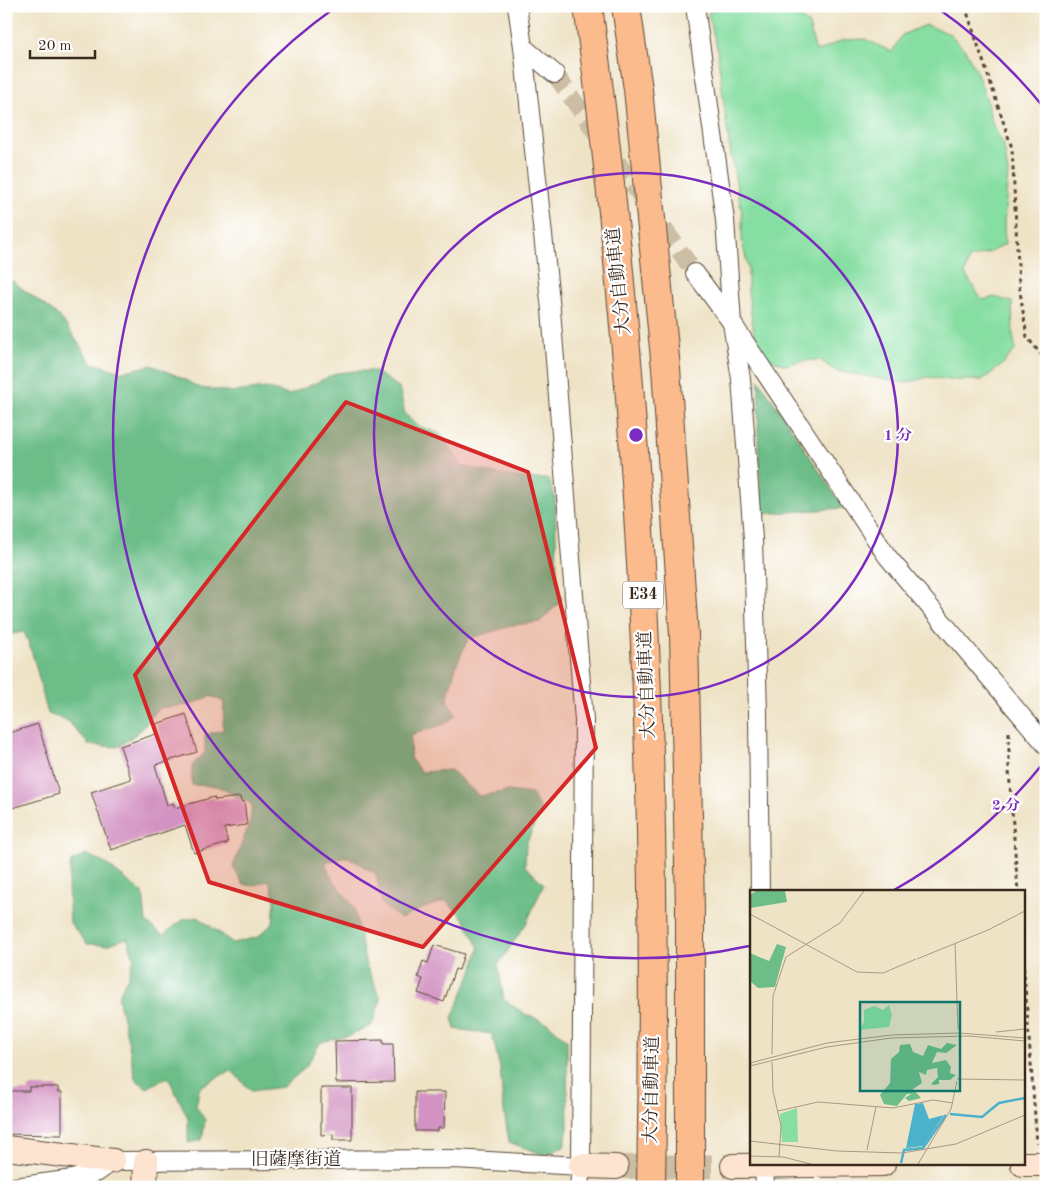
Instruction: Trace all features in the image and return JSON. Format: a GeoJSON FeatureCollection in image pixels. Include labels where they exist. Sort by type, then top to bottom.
{"type":"FeatureCollection","features":[{"type":"Feature","properties":{"kind":"highway","name":"大分自動車道"},"geometry":{"type":"LineString","coordinates":[[588,6],[600,93],[629,374],[645,627],[653,910],[651,1187]]}},
{"type":"Feature","properties":{"kind":"highway","name":"E34"},"geometry":{"type":"LineString","coordinates":[[626,6],[638,89],[666,368],[684,635],[690,908],[690,1186]]}},
{"type":"Feature","properties":{"kind":"street"},"geometry":{"type":"LineString","coordinates":[[517,6],[551,310],[584,720],[580,1176],[616,1167]]}},
{"type":"Feature","properties":{"kind":"street"},"geometry":{"type":"LineString","coordinates":[[694,6],[725,220],[732,323],[741,379],[753,539],[758,713],[760,890]]}},
{"type":"Feature","properties":{"kind":"street"},"geometry":{"type":"LineString","coordinates":[[523,47],[556,74]]}},
{"type":"Feature","properties":{"kind":"street"},"geometry":{"type":"LineString","coordinates":[[696,273],[732,323],[887,556],[1046,745]]}},
{"type":"Feature","properties":{"kind":"street"},"geometry":{"type":"LineString","coordinates":[[6,1148],[113,1161]]}},
{"type":"Feature","properties":{"kind":"street","name":"旧薩摩街道"},"geometry":{"type":"LineString","coordinates":[[113,1161],[454,1159],[580,1176]]}},
{"type":"Feature","properties":{"kind":"street"},"geometry":{"type":"LineString","coordinates":[[15,1187],[73,1179],[98,1172],[113,1161]]}},
{"type":"Feature","properties":{"kind":"street"},"geometry":{"type":"LineString","coordinates":[[145,1187],[146,1162]]}},
{"type":"Feature","properties":{"kind":"street"},"geometry":{"type":"LineString","coordinates":[[733,1166],[750,1165]]}},
{"type":"Feature","properties":{"kind":"street"},"geometry":{"type":"LineString","coordinates":[[764,1166],[765,1187]]}},
{"type":"Feature","properties":{"kind":"path"},"geometry":{"type":"LineString","coordinates":[[965,6],[1012,148],[1019,285],[1027,337],[1046,362]]}},
{"type":"Feature","properties":{"kind":"path"},"geometry":{"type":"LineString","coordinates":[[1008,701],[1009,771],[1018,890]]}},
{"type":"Feature","properties":{"kind":"path"},"geometry":{"type":"LineString","coordinates":[[1024,975],[1036,1164]]}},
{"type":"Feature","properties":{"kind":"highlighted area"},"geometry":{"type":"Polygon","coordinates":[[[346,402],[528,472],[596,748],[423,947],[209,882],[135,675],[346,402]]]}},
{"type":"Feature","properties":{"kind":"green space"},"geometry":{"type":"Polygon","coordinates":[[[714,6],[790,6],[809,25],[816,52],[843,40],[865,39],[892,52],[902,35],[926,25],[950,34],[965,50],[976,70],[992,123],[1004,146],[1008,173],[1004,224],[1005,244],[990,252],[969,259],[965,274],[982,300],[994,297],[1012,302],[1013,336],[1016,349],[1002,365],[982,380],[949,380],[928,377],[906,383],[836,371],[820,360],[800,361],[785,365],[765,356],[754,334],[748,292],[748,267],[742,241],[742,214],[729,144],[717,48],[708,13],[714,6]]]}},
{"type":"Feature","properties":{"kind":"green space"},"geometry":{"type":"Polygon","coordinates":[[[6,276],[61,318],[92,363],[122,372],[151,365],[200,388],[235,392],[266,388],[289,395],[337,373],[374,371],[399,387],[405,414],[418,426],[441,434],[462,466],[505,476],[549,479],[555,497],[557,577],[562,600],[540,622],[514,625],[468,639],[456,666],[447,700],[456,715],[447,723],[411,735],[410,758],[421,772],[451,770],[479,796],[509,791],[531,794],[541,809],[526,844],[525,866],[544,884],[526,924],[498,965],[504,1000],[525,1014],[549,1024],[567,1040],[568,1128],[564,1147],[544,1155],[509,1142],[500,1068],[492,1034],[455,1029],[452,1018],[471,974],[479,948],[464,919],[446,901],[424,908],[401,919],[382,904],[376,874],[348,857],[325,862],[332,878],[354,907],[366,965],[381,999],[372,1025],[349,1036],[321,1042],[305,1068],[283,1087],[251,1091],[231,1070],[200,1087],[196,1106],[205,1120],[202,1140],[188,1143],[188,1118],[168,1077],[147,1088],[135,1079],[118,997],[134,958],[127,938],[107,945],[87,944],[70,923],[68,887],[71,862],[86,854],[106,864],[143,893],[146,922],[163,935],[184,919],[198,917],[233,943],[258,937],[273,923],[275,899],[269,880],[254,886],[243,884],[233,867],[250,822],[252,804],[217,786],[192,785],[192,765],[205,753],[205,735],[223,730],[224,702],[211,696],[190,705],[159,708],[141,730],[118,747],[89,745],[68,721],[48,714],[35,662],[24,632],[6,635],[6,276]]]}},
{"type":"Feature","properties":{"kind":"green space"},"geometry":{"type":"Polygon","coordinates":[[[759,380],[844,508],[762,514],[758,438],[759,380]]]}},
{"type":"Feature","properties":{"kind":"building"},"geometry":{"type":"Polygon","coordinates":[[[186,714],[197,752],[155,765],[167,805],[173,803],[175,808],[214,797],[215,800],[240,797],[241,802],[244,801],[247,825],[224,828],[228,843],[194,853],[185,825],[111,850],[91,792],[131,779],[120,746],[159,733],[156,724],[186,714]]]}},
{"type":"Feature","properties":{"kind":"building"},"geometry":{"type":"Polygon","coordinates":[[[38,724],[59,794],[6,810],[6,734],[38,724]]]}},
{"type":"Feature","properties":{"kind":"building"},"geometry":{"type":"Polygon","coordinates":[[[434,945],[464,954],[459,970],[455,969],[444,1002],[418,993],[423,979],[418,977],[423,961],[428,963],[434,945]]]}},
{"type":"Feature","properties":{"kind":"building"},"geometry":{"type":"Polygon","coordinates":[[[383,1040],[383,1044],[393,1044],[394,1082],[336,1083],[335,1041],[383,1040]]]}},
{"type":"Feature","properties":{"kind":"building"},"geometry":{"type":"Polygon","coordinates":[[[29,1087],[58,1087],[58,1092],[62,1092],[62,1135],[6,1134],[6,1091],[29,1091],[29,1087]]]}},
{"type":"Feature","properties":{"kind":"building"},"geometry":{"type":"Polygon","coordinates":[[[321,1088],[352,1088],[352,1140],[333,1140],[333,1134],[321,1135],[321,1088]]]}},
{"type":"Feature","properties":{"kind":"building"},"geometry":{"type":"Polygon","coordinates":[[[415,1092],[445,1092],[444,1128],[438,1128],[438,1131],[415,1131],[415,1092]]]}},
{"type":"Feature","properties":{"kind":"tunnel"},"geometry":{"type":"LineString","coordinates":[[555,74],[695,273]]}},
{"type":"Feature","properties":{"kind":"tunnel"},"geometry":{"type":"LineString","coordinates":[[616,1167],[733,1166]]}}]}
